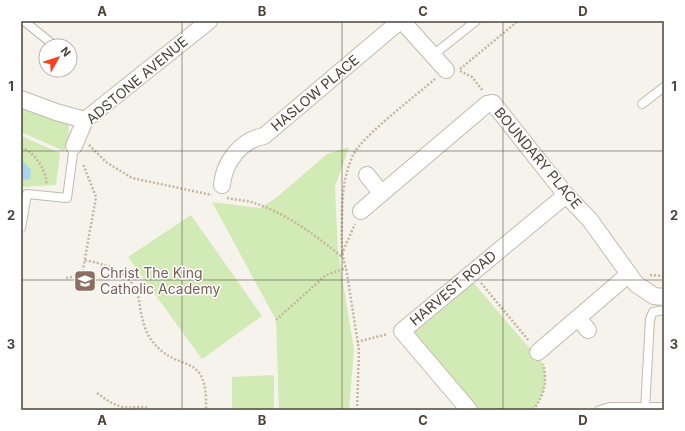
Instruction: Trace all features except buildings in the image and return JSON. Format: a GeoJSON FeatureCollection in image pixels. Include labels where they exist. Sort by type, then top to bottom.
{"type":"FeatureCollection","features":[{"type":"Feature","properties":{"kind":"street","name":"ADSTONE AVENUE"},"geometry":{"type":"LineString","coordinates":[[77,139],[209,21]]}},
{"type":"Feature","properties":{"kind":"street"},"geometry":{"type":"LineString","coordinates":[[401,21],[446,70]]}},
{"type":"Feature","properties":{"kind":"street","name":"HASLOW PLACE"},"geometry":{"type":"LineString","coordinates":[[219,193],[226,166],[235,153],[255,138],[264,136],[401,21]]}},
{"type":"Feature","properties":{"kind":"street"},"geometry":{"type":"LineString","coordinates":[[21,99],[56,112],[77,139]]}},
{"type":"Feature","properties":{"kind":"street","name":"BOUNDARY PLACE"},"geometry":{"type":"LineString","coordinates":[[361,211],[486,104],[492,103],[566,195],[590,220],[636,284],[644,291],[654,296],[664,296]]}},
{"type":"Feature","properties":{"kind":"street"},"geometry":{"type":"LineString","coordinates":[[367,175],[381,193]]}},
{"type":"Feature","properties":{"kind":"street","name":"HARVEST ROAD"},"geometry":{"type":"LineString","coordinates":[[469,410],[402,331],[566,195]]}},
{"type":"Feature","properties":{"kind":"street"},"geometry":{"type":"LineString","coordinates":[[538,352],[583,324],[629,274]]}},
{"type":"Feature","properties":{"kind":"lane"},"geometry":{"type":"LineString","coordinates":[[24,21],[45,38]]}},
{"type":"Feature","properties":{"kind":"lane"},"geometry":{"type":"LineString","coordinates":[[433,55],[476,21]]}},
{"type":"Feature","properties":{"kind":"lane"},"geometry":{"type":"LineString","coordinates":[[642,104],[664,87]]}},
{"type":"Feature","properties":{"kind":"lane"},"geometry":{"type":"LineString","coordinates":[[21,228],[27,194],[67,198],[77,139]]}},
{"type":"Feature","properties":{"kind":"lane"},"geometry":{"type":"LineString","coordinates":[[645,409],[650,319],[653,312],[664,310]]}},
{"type":"Feature","properties":{"kind":"lane"},"geometry":{"type":"LineString","coordinates":[[599,410],[610,407],[645,409],[664,407]]}},
{"type":"Feature","properties":{"kind":"path"},"geometry":{"type":"LineString","coordinates":[[492,103],[472,78],[459,71],[518,21]]}},
{"type":"Feature","properties":{"kind":"path"},"geometry":{"type":"LineString","coordinates":[[77,139],[106,162],[132,178],[219,193],[254,202],[311,232],[341,256],[361,211]]}},
{"type":"Feature","properties":{"kind":"path"},"geometry":{"type":"LineString","coordinates":[[66,278],[82,274],[96,197],[82,163],[77,139]]}},
{"type":"Feature","properties":{"kind":"path"},"geometry":{"type":"LineString","coordinates":[[21,148],[25,148],[33,154],[45,173],[47,190]]}},
{"type":"Feature","properties":{"kind":"path"},"geometry":{"type":"LineString","coordinates":[[85,260],[108,265],[121,272],[131,282],[138,295],[145,327],[152,342],[165,354],[196,368],[203,378],[207,396],[206,410]]}},
{"type":"Feature","properties":{"kind":"path"},"geometry":{"type":"LineString","coordinates":[[276,320],[326,275],[346,268]]}},
{"type":"Feature","properties":{"kind":"path"},"geometry":{"type":"LineString","coordinates":[[472,272],[538,352],[546,374],[545,386],[539,403],[533,410]]}},
{"type":"Feature","properties":{"kind":"path"},"geometry":{"type":"LineString","coordinates":[[357,342],[402,331]]}},
{"type":"Feature","properties":{"kind":"path"},"geometry":{"type":"LineString","coordinates":[[98,394],[108,401],[124,407],[146,407],[151,410]]}},
{"type":"Feature","properties":{"kind":"green space"},"geometry":{"type":"Polygon","coordinates":[[[21,99],[67,115],[68,133],[64,151],[21,132],[21,99]]]}},
{"type":"Feature","properties":{"kind":"green space"},"geometry":{"type":"Polygon","coordinates":[[[21,136],[60,153],[56,185],[21,187],[21,136]]]}},
{"type":"Feature","properties":{"kind":"green space"},"geometry":{"type":"Polygon","coordinates":[[[349,147],[335,187],[338,252],[354,350],[349,410],[279,410],[276,320],[212,202],[260,208],[276,198],[327,154],[349,147]]]}},
{"type":"Feature","properties":{"kind":"green space"},"geometry":{"type":"Polygon","coordinates":[[[191,215],[262,316],[202,359],[128,257],[191,215]]]}},
{"type":"Feature","properties":{"kind":"green space"},"geometry":{"type":"Polygon","coordinates":[[[472,281],[543,364],[545,376],[544,388],[537,405],[533,410],[480,410],[413,331],[472,281]]]}},
{"type":"Feature","properties":{"kind":"green space"},"geometry":{"type":"Polygon","coordinates":[[[274,375],[274,410],[232,410],[232,377],[274,375]]]}},
{"type":"Feature","properties":{"kind":"water"},"geometry":{"type":"Polygon","coordinates":[[[21,159],[31,170],[30,179],[21,180],[21,159]]]}},
{"type":"Feature","properties":{"kind":"place","name":"Christ The King Catholic Academy"},"geometry":{"type":"Point","coordinates":[85,281]}}]}
